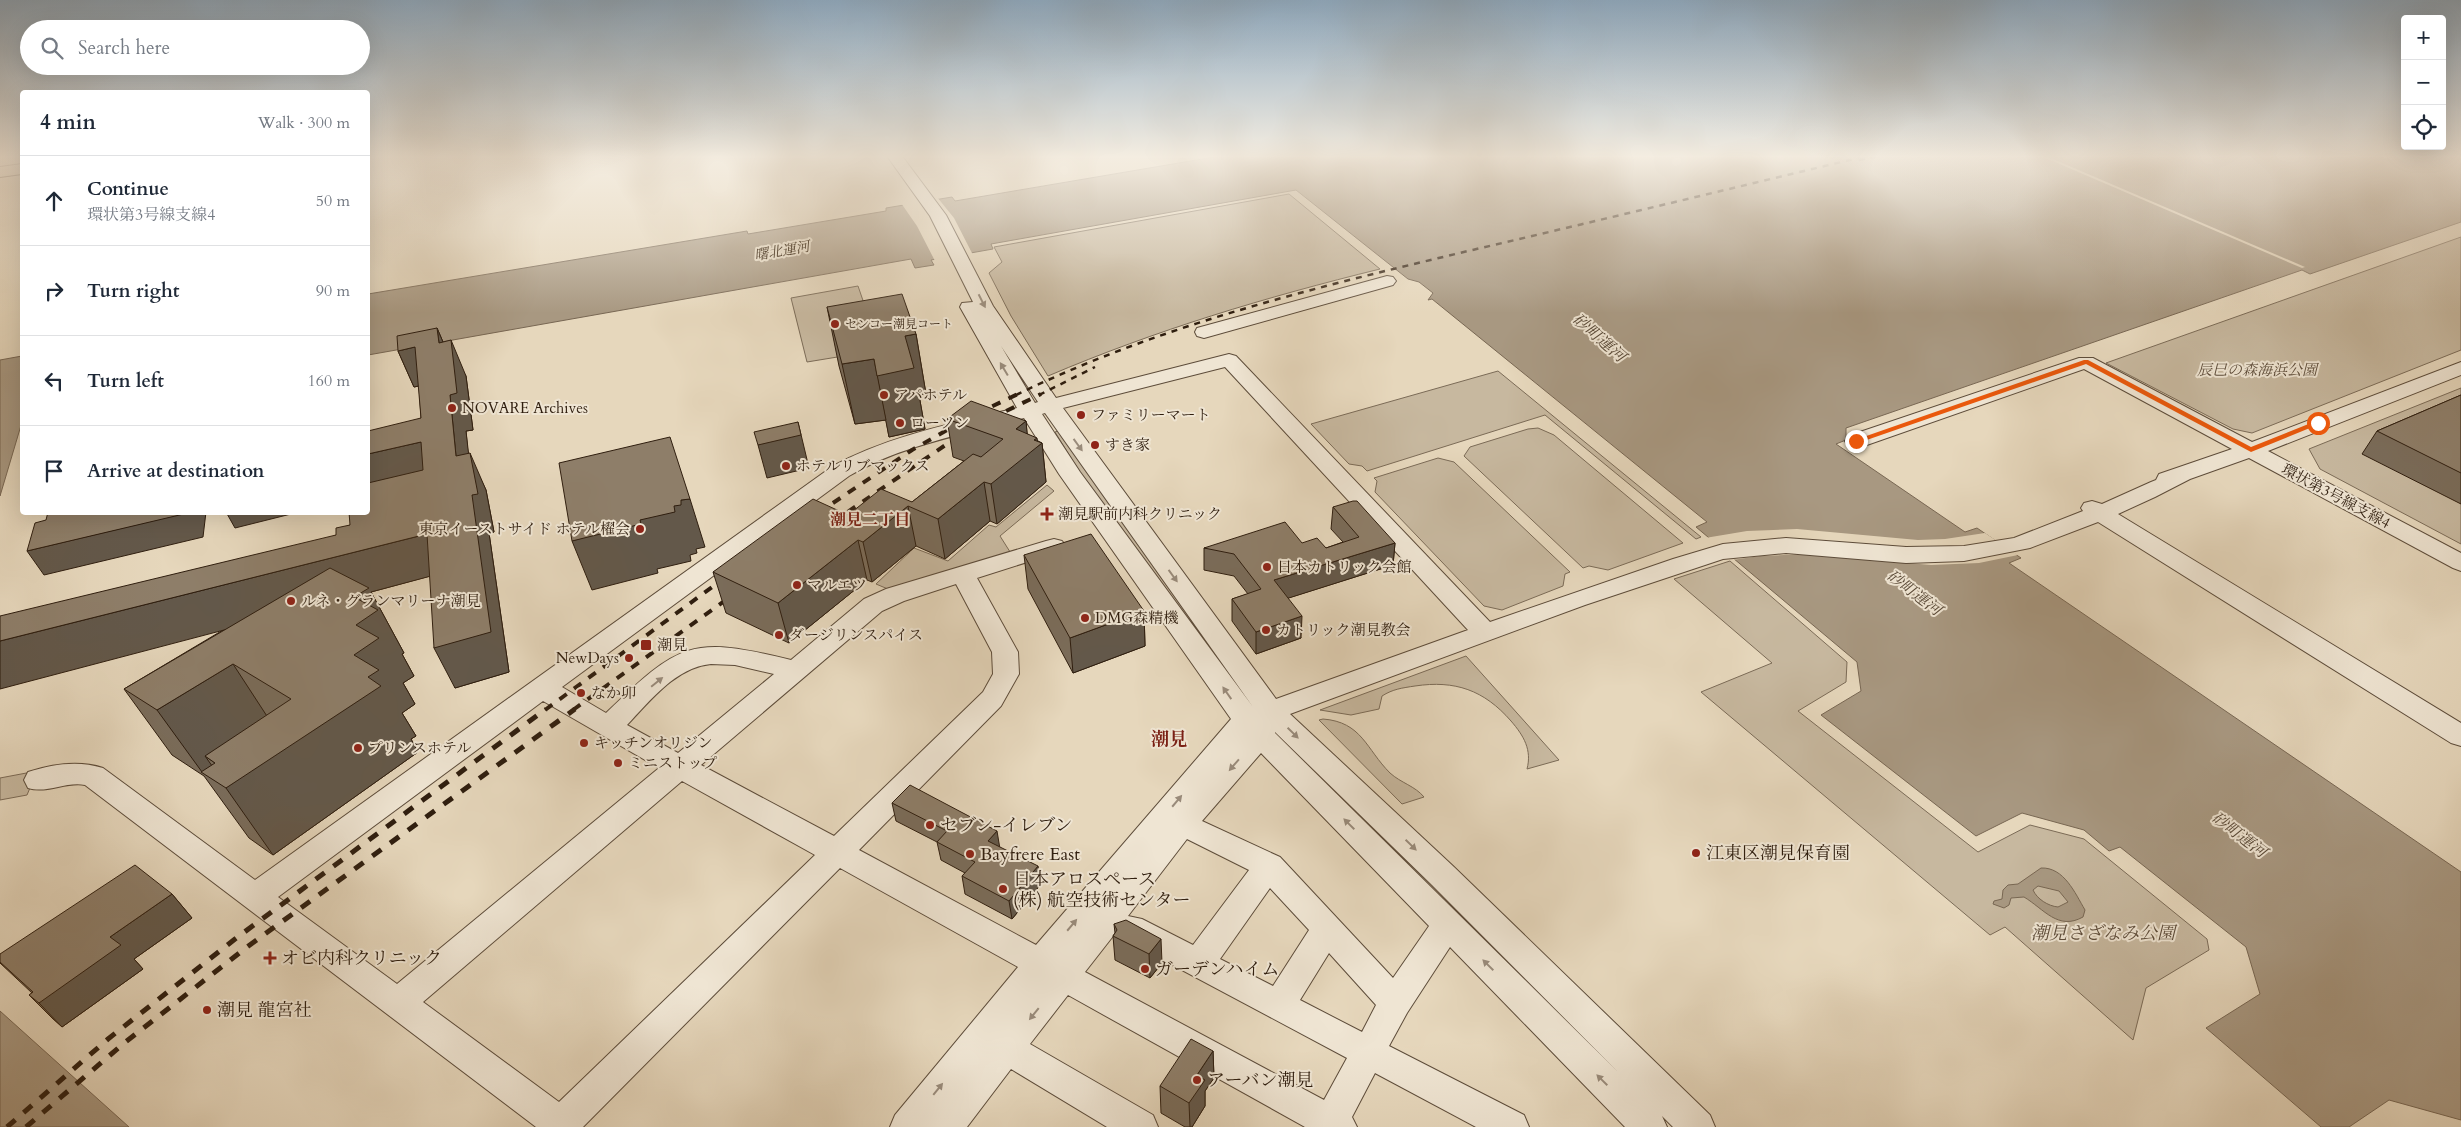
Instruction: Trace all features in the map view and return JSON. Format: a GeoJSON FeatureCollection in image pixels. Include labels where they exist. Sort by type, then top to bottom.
{"type":"FeatureCollection","features":[{"type":"Feature","properties":{"kind":"street"},"geometry":{"type":"LineString","coordinates":[[921,209],[924,218],[984,306],[1040,408],[1070,474],[1090,535],[1259,722],[1633,1121]]}},
{"type":"Feature","properties":{"kind":"street"},"geometry":{"type":"LineString","coordinates":[[1387,281],[1198,326],[1486,633]]}},
{"type":"Feature","properties":{"kind":"street"},"geometry":{"type":"LineString","coordinates":[[256,896],[841,471],[864,458],[890,448],[1229,360]]}},
{"type":"Feature","properties":{"kind":"street"},"geometry":{"type":"LineString","coordinates":[[1856,441],[2086,362],[2251,450]]}},
{"type":"Feature","properties":{"kind":"street","name":"環状第3号線支線4"},"geometry":{"type":"LineString","coordinates":[[2251,450],[2461,368]]}},
{"type":"Feature","properties":{"kind":"street"},"geometry":{"type":"LineString","coordinates":[[1040,408],[1259,722],[1443,876],[1697,1127]]}},
{"type":"Feature","properties":{"kind":"street"},"geometry":{"type":"LineString","coordinates":[[908,1127],[1053,969],[1259,722],[1486,633],[1578,599],[1601,594],[1717,550],[1796,544],[1906,555],[1968,553],[2004,544],[2158,489],[2181,475],[2251,450]]}},
{"type":"Feature","properties":{"kind":"street","name":"環状第3号線支線4"},"geometry":{"type":"LineString","coordinates":[[2251,450],[2461,563]]}},
{"type":"Feature","properties":{"kind":"street"},"geometry":{"type":"LineString","coordinates":[[2096,510],[2461,736]]}},
{"type":"Feature","properties":{"kind":"street"},"geometry":{"type":"LineString","coordinates":[[397,1004],[795,670],[882,600],[1090,535]]}},
{"type":"Feature","properties":{"kind":"street"},"geometry":{"type":"LineString","coordinates":[[38,780],[78,773],[93,776],[563,1126],[992,698],[1001,686],[1006,674],[1005,652],[963,574]]}},
{"type":"Feature","properties":{"kind":"street"},"geometry":{"type":"LineString","coordinates":[[608,727],[654,684],[689,659],[722,656],[795,670]]}},
{"type":"Feature","properties":{"kind":"street"},"geometry":{"type":"LineString","coordinates":[[542,688],[608,727],[1053,969],[1332,1125],[1395,1003],[1448,924]]}},
{"type":"Feature","properties":{"kind":"street"},"geometry":{"type":"LineString","coordinates":[[946,1127],[1007,1049],[1053,969],[1110,918],[1259,722]]}},
{"type":"Feature","properties":{"kind":"street"},"geometry":{"type":"LineString","coordinates":[[1182,824],[1270,866],[1395,1003]]}},
{"type":"Feature","properties":{"kind":"street"},"geometry":{"type":"LineString","coordinates":[[1198,963],[1270,866]]}},
{"type":"Feature","properties":{"kind":"street"},"geometry":{"type":"LineString","coordinates":[[1110,918],[1511,1127]]}},
{"type":"Feature","properties":{"kind":"street"},"geometry":{"type":"LineString","coordinates":[[1278,1005],[1327,928]]}},
{"type":"Feature","properties":{"kind":"street"},"geometry":{"type":"LineString","coordinates":[[1007,1049],[1140,1127]]}},
{"type":"Feature","properties":{"kind":"green space"},"geometry":{"type":"Polygon","coordinates":[[[1208,209],[1307,209],[1380,269],[1253,303],[1170,329],[1048,376],[1011,316],[989,273],[1002,262],[994,247],[1208,209]]]}},
{"type":"Feature","properties":{"kind":"green space","name":"辰巳の森海浜公園"},"geometry":{"type":"Polygon","coordinates":[[[2461,237],[2461,350],[2252,433],[2233,429],[2106,363],[2461,237]]]}},
{"type":"Feature","properties":{"kind":"green space","name":"センコー潮見コート"},"geometry":{"type":"Polygon","coordinates":[[[858,286],[880,350],[807,362],[791,298],[858,286]]]}},
{"type":"Feature","properties":{"kind":"green space"},"geometry":{"type":"Polygon","coordinates":[[[1498,371],[1701,537],[1696,539],[1545,415],[1367,471],[1362,466],[1349,464],[1311,424],[1498,371]]]}},
{"type":"Feature","properties":{"kind":"green space"},"geometry":{"type":"Polygon","coordinates":[[[2461,388],[2461,544],[2320,469],[2309,449],[2461,388]]]}},
{"type":"Feature","properties":{"kind":"green space"},"geometry":{"type":"Polygon","coordinates":[[[1538,428],[1554,435],[1683,543],[1608,570],[1589,566],[1583,568],[1464,456],[1470,447],[1528,429],[1538,428]]]}},
{"type":"Feature","properties":{"kind":"green space"},"geometry":{"type":"Polygon","coordinates":[[[1058,431],[1195,624],[1225,678],[1079,471],[1055,432],[1058,431]]]}},
{"type":"Feature","properties":{"kind":"green space"},"geometry":{"type":"Polygon","coordinates":[[[1438,458],[1454,462],[1570,572],[1565,574],[1563,586],[1502,610],[1484,606],[1375,492],[1377,481],[1374,478],[1438,458]]]}},
{"type":"Feature","properties":{"kind":"green space"},"geometry":{"type":"Polygon","coordinates":[[[1047,485],[1054,491],[1000,536],[1012,555],[895,592],[876,584],[914,548],[948,561],[989,525],[996,527],[1047,485]]]}},
{"type":"Feature","properties":{"kind":"green space","name":"潮見さざなみ公園"},"geometry":{"type":"Polygon","coordinates":[[[1730,561],[1847,662],[1846,682],[1798,711],[1978,852],[2030,825],[2084,839],[2207,939],[2209,950],[2146,988],[2133,1040],[2005,927],[1990,935],[1701,692],[1772,663],[1674,579],[1730,561]]]}},
{"type":"Feature","properties":{"kind":"green space"},"geometry":{"type":"Polygon","coordinates":[[[1466,656],[1559,760],[1527,769],[1528,749],[1520,732],[1511,721],[1501,710],[1479,695],[1456,686],[1430,685],[1398,689],[1382,696],[1379,709],[1351,715],[1320,710],[1466,656]]]}},
{"type":"Feature","properties":{"kind":"green space"},"geometry":{"type":"Polygon","coordinates":[[[1323,719],[1347,725],[1355,731],[1390,773],[1424,797],[1402,804],[1319,720],[1323,719]]]}},
{"type":"Feature","properties":{"kind":"green space"},"geometry":{"type":"Polygon","coordinates":[[[37,771],[27,795],[0,800],[0,778],[37,771]]]}},
{"type":"Feature","properties":{"kind":"water","name":"曙北運河"},"geometry":{"type":"Polygon","coordinates":[[[886,209],[1191,209],[991,244],[993,249],[931,260],[934,265],[915,268],[911,259],[370,355],[370,294],[747,231],[748,234],[886,211],[886,209]]]}},
{"type":"Feature","properties":{"kind":"water","name":"砂町運河"},"geometry":{"type":"Polygon","coordinates":[[[1319,209],[2461,209],[2461,222],[2310,274],[2302,270],[1846,428],[1846,440],[1836,444],[1965,532],[1977,528],[2021,558],[2009,563],[2461,872],[2461,1120],[2389,1100],[2349,1127],[2321,1127],[2206,1028],[2260,994],[2246,947],[2120,847],[2109,851],[2084,830],[2022,813],[1976,836],[1821,715],[1861,691],[1857,662],[1696,527],[1707,522],[1432,299],[1428,300],[1433,293],[1419,282],[1408,279],[1319,209]]]}},
{"type":"Feature","properties":{"kind":"water"},"geometry":{"type":"Polygon","coordinates":[[[20,356],[20,429],[0,496],[0,360],[20,356]]]}},
{"type":"Feature","properties":{"kind":"water"},"geometry":{"type":"Polygon","coordinates":[[[2041,868],[2056,872],[2068,882],[2077,896],[2085,910],[2083,917],[2074,921],[2059,920],[2024,897],[2011,898],[2009,905],[2004,908],[1993,904],[1994,901],[2002,899],[2003,890],[2008,885],[2018,884],[2041,868]],[[2038,886],[2033,890],[2043,902],[2058,907],[2068,902],[2059,891],[2038,886]]]}},
{"type":"Feature","properties":{"kind":"water"},"geometry":{"type":"Polygon","coordinates":[[[0,1011],[129,1127],[0,1127],[0,1011]]]}},
{"type":"Feature","properties":{"kind":"pier"},"geometry":{"type":"Polygon","coordinates":[[[905,209],[946,209],[954,218],[973,255],[935,261],[917,226],[905,209]]]}},
{"type":"Feature","properties":{"kind":"pier"},"geometry":{"type":"Polygon","coordinates":[[[2164,209],[2169,209],[2305,267],[2302,268],[2164,209]]]}},
{"type":"Feature","properties":{"kind":"pier"},"geometry":{"type":"Polygon","coordinates":[[[1797,529],[1918,540],[1945,539],[1985,533],[2018,555],[1979,563],[1931,565],[1807,554],[1760,556],[1732,560],[1705,538],[1747,531],[1797,529]]]}},
{"type":"Feature","properties":{"kind":"building"},"geometry":{"type":"Polygon","coordinates":[[[902,294],[916,334],[905,336],[914,368],[877,376],[874,359],[842,364],[827,307],[902,294]]]}},
{"type":"Feature","properties":{"kind":"building"},"geometry":{"type":"Polygon","coordinates":[[[437,328],[439,343],[451,340],[457,393],[450,395],[456,456],[470,453],[478,494],[472,495],[491,632],[434,648],[427,534],[0,641],[0,616],[336,535],[336,528],[350,525],[349,515],[370,515],[370,483],[423,470],[421,442],[370,454],[370,431],[421,418],[415,347],[398,351],[397,336],[437,328]]]}},
{"type":"Feature","properties":{"kind":"building"},"geometry":{"type":"Polygon","coordinates":[[[2461,395],[2461,473],[2377,431],[2461,395]]]}},
{"type":"Feature","properties":{"kind":"building"},"geometry":{"type":"Polygon","coordinates":[[[971,401],[1026,421],[1016,429],[1037,438],[1034,440],[1042,443],[991,484],[984,482],[938,519],[908,506],[863,542],[858,540],[778,603],[713,572],[813,499],[848,515],[881,489],[912,502],[973,454],[981,457],[1003,439],[947,419],[971,401]]]}},
{"type":"Feature","properties":{"kind":"building"},"geometry":{"type":"Polygon","coordinates":[[[798,422],[801,435],[758,445],[754,432],[798,422]]]}},
{"type":"Feature","properties":{"kind":"building"},"geometry":{"type":"Polygon","coordinates":[[[670,437],[690,499],[681,500],[681,505],[674,506],[675,512],[640,520],[641,524],[572,541],[559,463],[670,437]]]}},
{"type":"Feature","properties":{"kind":"building"},"geometry":{"type":"Polygon","coordinates":[[[1357,501],[1395,543],[1274,580],[1302,616],[1256,632],[1232,599],[1261,589],[1234,554],[1204,548],[1285,522],[1302,543],[1317,538],[1326,548],[1359,537],[1333,507],[1357,501]]]}},
{"type":"Feature","properties":{"kind":"building"},"geometry":{"type":"Polygon","coordinates":[[[47,515],[180,515],[27,551],[35,523],[46,520],[47,515]]]}},
{"type":"Feature","properties":{"kind":"building"},"geometry":{"type":"Polygon","coordinates":[[[1091,534],[1144,611],[1070,638],[1024,555],[1091,534]]]}},
{"type":"Feature","properties":{"kind":"building"},"geometry":{"type":"Polygon","coordinates":[[[330,568],[369,588],[354,597],[378,610],[356,625],[379,638],[354,655],[379,670],[368,677],[381,686],[226,788],[201,772],[215,763],[205,756],[291,699],[233,664],[157,710],[124,689],[330,568]]]}},
{"type":"Feature","properties":{"kind":"building"},"geometry":{"type":"Polygon","coordinates":[[[910,785],[997,831],[988,841],[1038,866],[1009,901],[962,876],[975,862],[937,842],[947,831],[892,803],[910,785]]]}},
{"type":"Feature","properties":{"kind":"building"},"geometry":{"type":"Polygon","coordinates":[[[135,865],[172,894],[110,937],[121,945],[39,1003],[29,995],[33,992],[0,962],[0,954],[135,865]]]}},
{"type":"Feature","properties":{"kind":"building"},"geometry":{"type":"Polygon","coordinates":[[[1126,920],[1161,939],[1149,954],[1113,936],[1117,930],[1114,924],[1126,920]]]}},
{"type":"Feature","properties":{"kind":"building"},"geometry":{"type":"Polygon","coordinates":[[[1191,1039],[1213,1051],[1197,1075],[1205,1080],[1189,1103],[1160,1086],[1191,1039]]]}},
{"type":"Feature","properties":{"kind":"railway"},"geometry":{"type":"LineString","coordinates":[[1016,395],[1070,370],[1181,328],[1295,294],[1646,209]]}},
{"type":"Feature","properties":{"kind":"railway"},"geometry":{"type":"LineString","coordinates":[[1041,394],[1095,367]]}},
{"type":"Feature","properties":{"kind":"railway"},"geometry":{"type":"LineString","coordinates":[[976,414],[1018,394]]}},
{"type":"Feature","properties":{"kind":"railway"},"geometry":{"type":"LineString","coordinates":[[990,419],[1041,394]]}},
{"type":"Feature","properties":{"kind":"railway"},"geometry":{"type":"LineString","coordinates":[[818,513],[912,450],[961,422]]}},
{"type":"Feature","properties":{"kind":"railway"},"geometry":{"type":"LineString","coordinates":[[833,522],[963,433]]}},
{"type":"Feature","properties":{"kind":"railway"},"geometry":{"type":"LineString","coordinates":[[545,710],[727,576]]}},
{"type":"Feature","properties":{"kind":"railway"},"geometry":{"type":"LineString","coordinates":[[573,710],[734,594]]}},
{"type":"Feature","properties":{"kind":"railway"},"geometry":{"type":"LineString","coordinates":[[7,1127],[108,1039],[235,939],[546,709]]}},
{"type":"Feature","properties":{"kind":"railway"},"geometry":{"type":"LineString","coordinates":[[26,1127],[123,1044],[247,947],[575,709]]}},
{"type":"Feature","properties":{"kind":"place","name":"センコー潮見コート"},"geometry":{"type":"Point","coordinates":[835,324]}},
{"type":"Feature","properties":{"kind":"place","name":"アパホテル"},"geometry":{"type":"Point","coordinates":[884,395]}},
{"type":"Feature","properties":{"kind":"place","name":"NOVARE Archives"},"geometry":{"type":"Point","coordinates":[452,408]}},
{"type":"Feature","properties":{"kind":"place","name":"ファミリーマート"},"geometry":{"type":"Point","coordinates":[1081,415]}},
{"type":"Feature","properties":{"kind":"place","name":"ローソン"},"geometry":{"type":"Point","coordinates":[900,423]}},
{"type":"Feature","properties":{"kind":"place","name":"すき家"},"geometry":{"type":"Point","coordinates":[1095,445]}},
{"type":"Feature","properties":{"kind":"place","name":"ホテルリブマックス"},"geometry":{"type":"Point","coordinates":[786,466]}},
{"type":"Feature","properties":{"kind":"place","name":"潮見駅前内科クリニック"},"geometry":{"type":"Point","coordinates":[1047,514]}},
{"type":"Feature","properties":{"kind":"place","name":"東京イーストサイド ホテル櫂会"},"geometry":{"type":"Point","coordinates":[640,529]}},
{"type":"Feature","properties":{"kind":"place","name":"日本カトリック会館"},"geometry":{"type":"Point","coordinates":[1267,567]}},
{"type":"Feature","properties":{"kind":"place","name":"マルエツ"},"geometry":{"type":"Point","coordinates":[797,585]}},
{"type":"Feature","properties":{"kind":"place","name":"ルネ・グランマリーナ潮見"},"geometry":{"type":"Point","coordinates":[291,601]}},
{"type":"Feature","properties":{"kind":"place","name":"DMG森精機"},"geometry":{"type":"Point","coordinates":[1085,618]}},
{"type":"Feature","properties":{"kind":"place","name":"カトリック潮見教会"},"geometry":{"type":"Point","coordinates":[1266,630]}},
{"type":"Feature","properties":{"kind":"place","name":"ダージリンスパイス"},"geometry":{"type":"Point","coordinates":[779,635]}},
{"type":"Feature","properties":{"kind":"place","name":"潮見"},"geometry":{"type":"Point","coordinates":[646,645]}},
{"type":"Feature","properties":{"kind":"place","name":"NewDays"},"geometry":{"type":"Point","coordinates":[629,658]}},
{"type":"Feature","properties":{"kind":"place","name":"なか卯"},"geometry":{"type":"Point","coordinates":[581,693]}},
{"type":"Feature","properties":{"kind":"place","name":"キッチンオリジン"},"geometry":{"type":"Point","coordinates":[584,743]}},
{"type":"Feature","properties":{"kind":"place","name":"プリンスホテル"},"geometry":{"type":"Point","coordinates":[358,748]}},
{"type":"Feature","properties":{"kind":"place","name":"ミニストップ"},"geometry":{"type":"Point","coordinates":[618,763]}},
{"type":"Feature","properties":{"kind":"place","name":"セブン-イレブン"},"geometry":{"type":"Point","coordinates":[930,825]}},
{"type":"Feature","properties":{"kind":"place","name":"江東区潮見保育園"},"geometry":{"type":"Point","coordinates":[1696,853]}},
{"type":"Feature","properties":{"kind":"place","name":"Bayfrere East"},"geometry":{"type":"Point","coordinates":[970,854]}},
{"type":"Feature","properties":{"kind":"place","name":"日本アロスペース (株) 航空技術センター"},"geometry":{"type":"Point","coordinates":[1003,889]}},
{"type":"Feature","properties":{"kind":"place","name":"オビ内科クリニック"},"geometry":{"type":"Point","coordinates":[270,958]}},
{"type":"Feature","properties":{"kind":"place","name":"ガーデンハイム"},"geometry":{"type":"Point","coordinates":[1145,969]}},
{"type":"Feature","properties":{"kind":"place","name":"潮見 龍宮社"},"geometry":{"type":"Point","coordinates":[207,1010]}},
{"type":"Feature","properties":{"kind":"place","name":"アーバン潮見"},"geometry":{"type":"Point","coordinates":[1197,1080]}},
{"type":"Feature","properties":{"kind":"district","name":"潮見二丁目"},"geometry":{"type":"Point","coordinates":[870,520]}},
{"type":"Feature","properties":{"kind":"district","name":"潮見"},"geometry":{"type":"Point","coordinates":[1169,739]}},
{"type":"Feature","properties":{"kind":"route"},"geometry":{"type":"LineString","coordinates":[[1856,441],[2086,362],[2251,450],[2318,423]]}}]}
